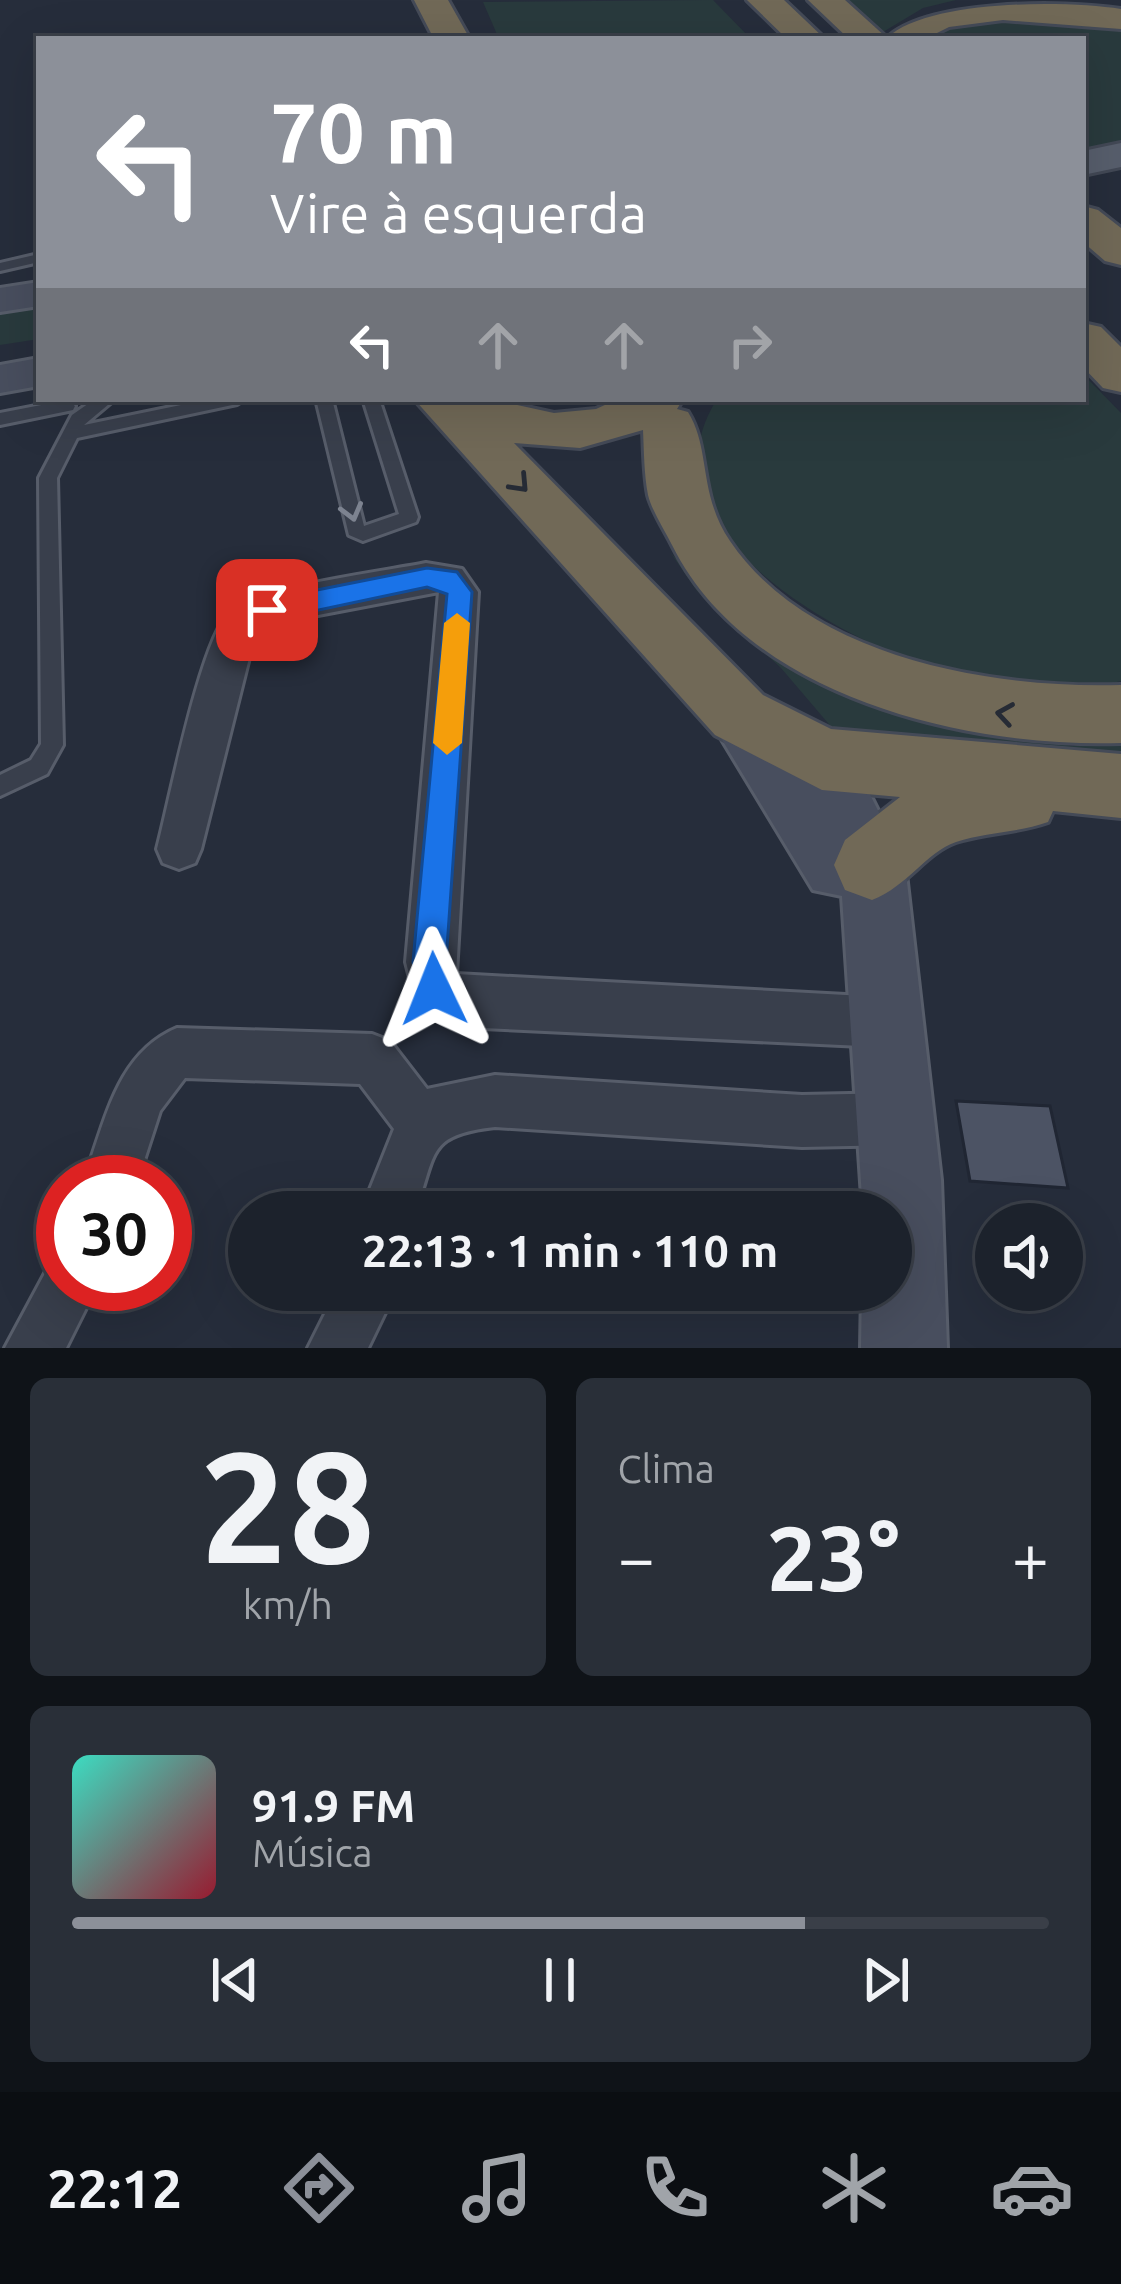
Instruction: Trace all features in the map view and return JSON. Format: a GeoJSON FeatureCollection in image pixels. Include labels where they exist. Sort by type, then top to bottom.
{"type":"FeatureCollection","features":[{"type":"Feature","properties":{"kind":"highway"},"geometry":{"type":"LineString","coordinates":[[428,36],[431,0]]}},
{"type":"Feature","properties":{"kind":"highway"},"geometry":{"type":"LineString","coordinates":[[431,0],[450,36]]}},
{"type":"Feature","properties":{"kind":"highway"},"geometry":{"type":"LineString","coordinates":[[825,0],[867,36]]}},
{"type":"Feature","properties":{"kind":"highway"},"geometry":{"type":"LineString","coordinates":[[1089,0],[1121,5]]}},
{"type":"Feature","properties":{"kind":"highway"},"geometry":{"type":"LineString","coordinates":[[741,1],[770,36]]}},
{"type":"Feature","properties":{"kind":"highway"},"geometry":{"type":"LineString","coordinates":[[741,1],[802,36]]}},
{"type":"Feature","properties":{"kind":"highway"},"geometry":{"type":"LineString","coordinates":[[906,36],[915,22],[934,13],[981,2],[1036,3],[1121,19]]}},
{"type":"Feature","properties":{"kind":"highway"},"geometry":{"type":"LineString","coordinates":[[1086,296],[1121,328]]}},
{"type":"Feature","properties":{"kind":"highway"},"geometry":{"type":"LineString","coordinates":[[1086,341],[1121,376]]}},
{"type":"Feature","properties":{"kind":"highway"},"geometry":{"type":"LineString","coordinates":[[445,402],[739,715],[822,759],[1118,786]]}},
{"type":"Feature","properties":{"kind":"highway"},"geometry":{"type":"LineString","coordinates":[[450,402],[521,428],[572,433],[671,408]]}},
{"type":"Feature","properties":{"kind":"highway"},"geometry":{"type":"LineString","coordinates":[[671,408],[667,459],[689,533],[737,591],[784,627],[858,670],[939,700],[1005,716],[1077,720],[1121,714]]}},
{"type":"Feature","properties":{"kind":"highway"},"geometry":{"type":"LineString","coordinates":[[671,408],[641,482],[644,532],[668,577],[822,759]]}},
{"type":"Feature","properties":{"kind":"highway"},"geometry":{"type":"LineString","coordinates":[[872,865],[916,821],[952,809],[1118,786]]}},
{"type":"Feature","properties":{"kind":"main road"},"geometry":{"type":"LineString","coordinates":[[1086,162],[1121,155]]}},
{"type":"Feature","properties":{"kind":"main road"},"geometry":{"type":"LineString","coordinates":[[1086,175],[1121,168]]}},
{"type":"Feature","properties":{"kind":"street"},"geometry":{"type":"LineString","coordinates":[[1,283],[36,293]]}},
{"type":"Feature","properties":{"kind":"street"},"geometry":{"type":"LineString","coordinates":[[0,379],[36,394]]}},
{"type":"Feature","properties":{"kind":"street"},"geometry":{"type":"LineString","coordinates":[[178,849],[228,649],[241,625],[267,610],[427,577],[448,579],[460,592],[430,962],[434,989],[460,1003],[881,987]]}},
{"type":"Feature","properties":{"kind":"street"},"geometry":{"type":"LineString","coordinates":[[739,715],[800,804],[881,987]]}},
{"type":"Feature","properties":{"kind":"street"},"geometry":{"type":"LineString","coordinates":[[822,759],[872,865],[898,1119],[908,1322],[904,1348]]}},
{"type":"Feature","properties":{"kind":"street"},"geometry":{"type":"LineString","coordinates":[[120,1155],[146,1082],[158,1064],[177,1053],[372,1059],[422,1124]]}},
{"type":"Feature","properties":{"kind":"street"},"geometry":{"type":"LineString","coordinates":[[396,1191],[422,1124],[445,1107],[495,1101],[802,1120],[898,1119]]}},
{"type":"Feature","properties":{"kind":"street"},"geometry":{"type":"LineString","coordinates":[[34,1348],[55,1311]]}},
{"type":"Feature","properties":{"kind":"street"},"geometry":{"type":"LineString","coordinates":[[337,1348],[357,1311]]}},
{"type":"Feature","properties":{"kind":"lane"},"geometry":{"type":"LineString","coordinates":[[1,283],[36,260]]}},
{"type":"Feature","properties":{"kind":"lane"},"geometry":{"type":"LineString","coordinates":[[0,418],[64,406],[163,402]]}},
{"type":"Feature","properties":{"kind":"lane"},"geometry":{"type":"LineString","coordinates":[[325,402],[358,534],[401,524],[410,517],[372,402]]}},
{"type":"Feature","properties":{"kind":"lane"},"geometry":{"type":"LineString","coordinates":[[0,786],[40,767],[52,745],[48,478],[64,406]]}},
{"type":"Feature","properties":{"kind":"shaded area"},"geometry":{"type":"Polygon","coordinates":[[[713,0],[748,36],[498,36],[483,2],[713,0]]]}},
{"type":"Feature","properties":{"kind":"shaded area"},"geometry":{"type":"Polygon","coordinates":[[[843,0],[956,0],[923,8],[883,32],[843,0]]]}},
{"type":"Feature","properties":{"kind":"shaded area"},"geometry":{"type":"Polygon","coordinates":[[[947,16],[1121,24],[1121,145],[1086,153],[1086,36],[924,36],[947,16]]]}},
{"type":"Feature","properties":{"kind":"shaded area"},"geometry":{"type":"Polygon","coordinates":[[[36,297],[36,339],[0,345],[0,302],[36,297]]]}},
{"type":"Feature","properties":{"kind":"shaded area"},"geometry":{"type":"Polygon","coordinates":[[[1086,377],[1121,413],[1121,681],[1056,688],[958,676],[850,632],[759,571],[724,533],[703,492],[699,447],[716,402],[1086,402],[1086,377]]]}},
{"type":"Feature","properties":{"kind":"shaded area"},"geometry":{"type":"Polygon","coordinates":[[[670,552],[706,593],[964,727],[1072,746],[1121,744],[1121,770],[839,736],[781,668],[697,591],[670,552]]]}},
{"type":"Feature","properties":{"kind":"building"},"geometry":{"type":"Polygon","coordinates":[[[956,1101],[1050,1106],[1068,1188],[970,1181],[956,1101]]]}},
{"type":"Feature","properties":{"kind":"slow traffic"},"geometry":{"type":"LineString","coordinates":[[447,743],[457,623]]}},
{"type":"Feature","properties":{"kind":"route"},"geometry":{"type":"LineString","coordinates":[[267,610],[427,577],[448,579],[460,592],[430,962],[434,989]]}}]}
